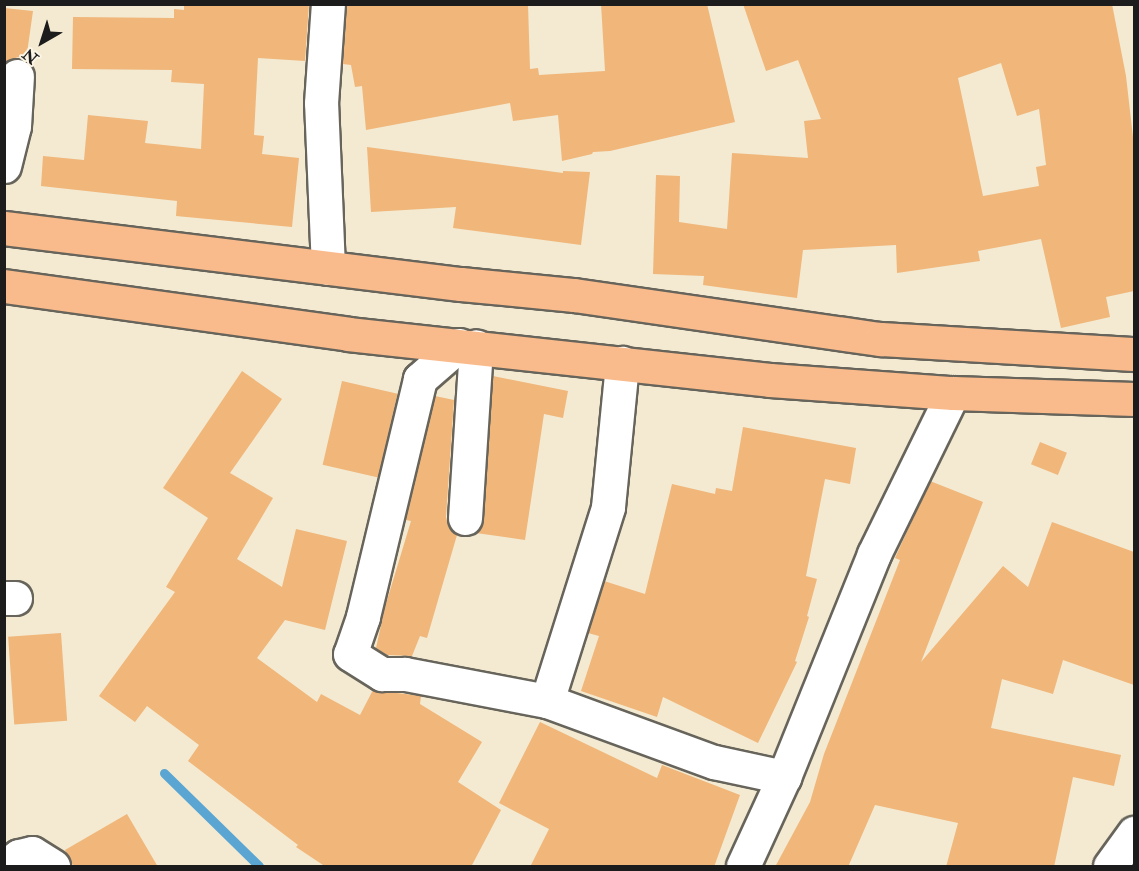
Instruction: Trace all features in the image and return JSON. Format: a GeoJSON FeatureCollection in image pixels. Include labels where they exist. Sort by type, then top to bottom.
{"type":"FeatureCollection","features":[{"type":"Feature","properties":{"kind":"highway"},"geometry":{"type":"LineString","coordinates":[[4,228],[328,268],[574,295],[880,339],[1134,354]]}},
{"type":"Feature","properties":{"kind":"highway"},"geometry":{"type":"LineString","coordinates":[[4,286],[348,334],[770,380],[953,393],[1134,399]]}},
{"type":"Feature","properties":{"kind":"street"},"geometry":{"type":"LineString","coordinates":[[328,4],[321,103],[328,268]]}},
{"type":"Feature","properties":{"kind":"street"},"geometry":{"type":"LineString","coordinates":[[4,166],[14,126],[17,76]]}},
{"type":"Feature","properties":{"kind":"street"},"geometry":{"type":"LineString","coordinates":[[465,518],[468,346]]}},
{"type":"Feature","properties":{"kind":"street"},"geometry":{"type":"LineString","coordinates":[[468,346],[420,379],[363,617],[350,654],[381,674],[405,674],[547,701],[714,762],[784,777]]}},
{"type":"Feature","properties":{"kind":"street"},"geometry":{"type":"LineString","coordinates":[[547,701],[608,507],[622,363]]}},
{"type":"Feature","properties":{"kind":"street"},"geometry":{"type":"LineString","coordinates":[[743,867],[784,777],[874,554],[953,393]]}},
{"type":"Feature","properties":{"kind":"street"},"geometry":{"type":"LineString","coordinates":[[1110,867],[1134,833]]}},
{"type":"Feature","properties":{"kind":"street"},"geometry":{"type":"LineString","coordinates":[[6,867],[19,856],[32,853],[53,867]]}},
{"type":"Feature","properties":{"kind":"building"},"geometry":{"type":"Polygon","coordinates":[[[184,4],[309,4],[305,61],[258,58],[254,135],[264,136],[262,154],[299,158],[292,227],[176,216],[177,201],[41,186],[43,156],[84,160],[88,115],[148,121],[145,143],[201,149],[204,84],[171,82],[172,70],[72,69],[73,17],[174,18],[174,9],[184,10],[184,4]]]}},
{"type":"Feature","properties":{"kind":"building"},"geometry":{"type":"Polygon","coordinates":[[[347,4],[528,4],[530,69],[538,68],[539,75],[605,71],[601,4],[707,4],[735,122],[610,151],[593,152],[562,161],[558,115],[513,121],[510,103],[366,130],[362,86],[355,87],[351,65],[343,64],[347,4]]]}},
{"type":"Feature","properties":{"kind":"building"},"geometry":{"type":"Polygon","coordinates":[[[743,4],[1112,4],[1126,76],[1134,146],[1134,291],[1106,297],[1110,317],[1061,328],[1041,239],[978,251],[980,261],[897,273],[896,245],[803,250],[797,298],[703,285],[704,276],[653,274],[656,175],[680,176],[679,222],[727,229],[732,153],[808,158],[804,121],[821,119],[798,60],[766,71],[743,4]],[[1001,63],[958,78],[983,196],[1039,186],[1036,167],[1046,165],[1039,109],[1017,116],[1001,63]]]}},
{"type":"Feature","properties":{"kind":"building"},"geometry":{"type":"Polygon","coordinates":[[[4,8],[33,11],[26,60],[18,57],[4,63],[4,8]]]}},
{"type":"Feature","properties":{"kind":"building"},"geometry":{"type":"Polygon","coordinates":[[[367,147],[563,173],[563,171],[590,172],[581,245],[453,228],[456,207],[371,212],[367,147]]]}},
{"type":"Feature","properties":{"kind":"building"},"geometry":{"type":"Polygon","coordinates":[[[242,371],[282,399],[230,473],[273,498],[237,559],[282,587],[296,529],[347,541],[325,630],[285,620],[257,658],[317,702],[321,694],[360,715],[373,690],[421,696],[420,704],[482,742],[458,782],[501,810],[471,867],[326,867],[296,847],[298,845],[188,761],[199,745],[147,706],[135,722],[99,696],[175,592],[166,587],[208,518],[163,488],[242,371]]]}},
{"type":"Feature","properties":{"kind":"building"},"geometry":{"type":"Polygon","coordinates":[[[493,376],[568,391],[563,418],[544,414],[525,540],[476,533],[484,519],[493,376]]]}},
{"type":"Feature","properties":{"kind":"building"},"geometry":{"type":"Polygon","coordinates":[[[342,381],[398,394],[378,478],[323,465],[342,381]]]}},
{"type":"Feature","properties":{"kind":"building"},"geometry":{"type":"Polygon","coordinates":[[[435,396],[454,400],[446,517],[449,527],[457,535],[427,638],[420,636],[412,656],[387,655],[376,648],[385,607],[411,521],[406,520],[435,396]]]}},
{"type":"Feature","properties":{"kind":"building"},"geometry":{"type":"Polygon","coordinates":[[[743,427],[856,448],[850,484],[825,479],[806,576],[817,579],[807,616],[809,617],[795,661],[797,662],[758,743],[663,697],[657,717],[581,691],[599,636],[588,633],[604,581],[645,594],[672,484],[715,494],[716,488],[732,491],[743,427]]]}},
{"type":"Feature","properties":{"kind":"building"},"geometry":{"type":"Polygon","coordinates":[[[1040,442],[1067,453],[1058,475],[1031,464],[1040,442]]]}},
{"type":"Feature","properties":{"kind":"building"},"geometry":{"type":"Polygon","coordinates":[[[930,481],[983,502],[921,662],[1003,566],[1028,587],[1052,522],[1134,552],[1134,685],[1063,660],[1053,694],[1002,679],[991,728],[1121,755],[1114,786],[1073,777],[1054,867],[946,867],[958,823],[875,805],[848,867],[775,867],[810,802],[824,754],[900,560],[895,558],[930,481]]]}},
{"type":"Feature","properties":{"kind":"building"},"geometry":{"type":"Polygon","coordinates":[[[61,633],[67,721],[14,724],[8,637],[61,633]]]}},
{"type":"Feature","properties":{"kind":"building"},"geometry":{"type":"Polygon","coordinates":[[[540,722],[657,778],[662,765],[740,795],[714,867],[530,867],[549,829],[499,803],[540,722]]]}},
{"type":"Feature","properties":{"kind":"building"},"geometry":{"type":"Polygon","coordinates":[[[127,814],[158,867],[74,867],[65,850],[127,814]]]}},
{"type":"Feature","properties":{"kind":"waterway"},"geometry":{"type":"LineString","coordinates":[[164,773],[259,866]]}}]}
